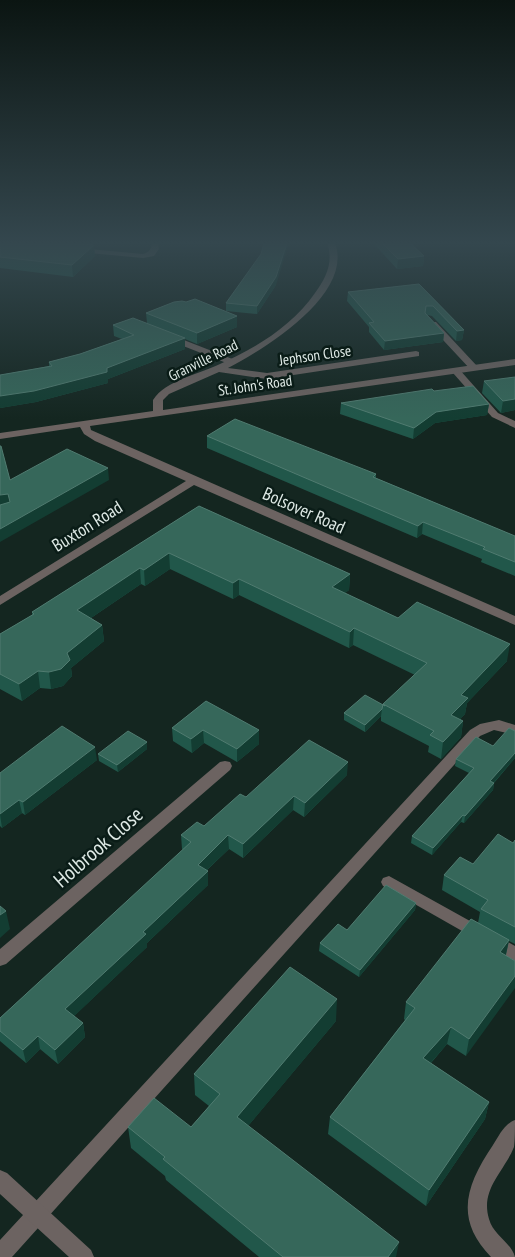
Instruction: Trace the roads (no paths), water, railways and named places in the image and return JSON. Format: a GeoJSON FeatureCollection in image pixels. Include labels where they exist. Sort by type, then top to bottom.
{"type":"FeatureCollection","features":[{"type":"Feature","properties":{"kind":"street","name":"Granville Road"},"geometry":{"type":"LineString","coordinates":[[159,414],[156,406],[159,397],[172,389],[232,362],[270,341],[294,322],[314,302]]}},
{"type":"Feature","properties":{"kind":"street"},"geometry":{"type":"LineString","coordinates":[[428,319],[474,368]]}},
{"type":"Feature","properties":{"kind":"street"},"geometry":{"type":"LineString","coordinates":[[161,334],[232,362]]}},
{"type":"Feature","properties":{"kind":"street","name":"Jephson Close"},"geometry":{"type":"LineString","coordinates":[[218,369],[267,376],[416,354]]}},
{"type":"Feature","properties":{"kind":"street","name":"St. John's Road"},"geometry":{"type":"LineString","coordinates":[[0,436],[515,362]]}},
{"type":"Feature","properties":{"kind":"street"},"geometry":{"type":"LineString","coordinates":[[456,371],[495,415],[515,425]]}},
{"type":"Feature","properties":{"kind":"street","name":"Bolsover Road"},"geometry":{"type":"LineString","coordinates":[[84,424],[87,432],[99,439],[515,621]]}},
{"type":"Feature","properties":{"kind":"street","name":"Buxton Road"},"geometry":{"type":"LineString","coordinates":[[0,601],[193,481]]}},
{"type":"Feature","properties":{"kind":"street"},"geometry":{"type":"LineString","coordinates":[[0,1255],[257,970],[475,733],[482,727],[498,724],[515,730]]}},
{"type":"Feature","properties":{"kind":"street","name":"Holbrook Close"},"geometry":{"type":"LineString","coordinates":[[0,959],[224,766]]}},
{"type":"Feature","properties":{"kind":"street"},"geometry":{"type":"LineString","coordinates":[[389,882],[515,954]]}},
{"type":"Feature","properties":{"kind":"street"},"geometry":{"type":"LineString","coordinates":[[505,1257],[495,1249],[480,1225],[475,1202],[481,1181],[515,1129]]}},
{"type":"Feature","properties":{"kind":"street"},"geometry":{"type":"LineString","coordinates":[[0,1180],[84,1257]]}}]}
